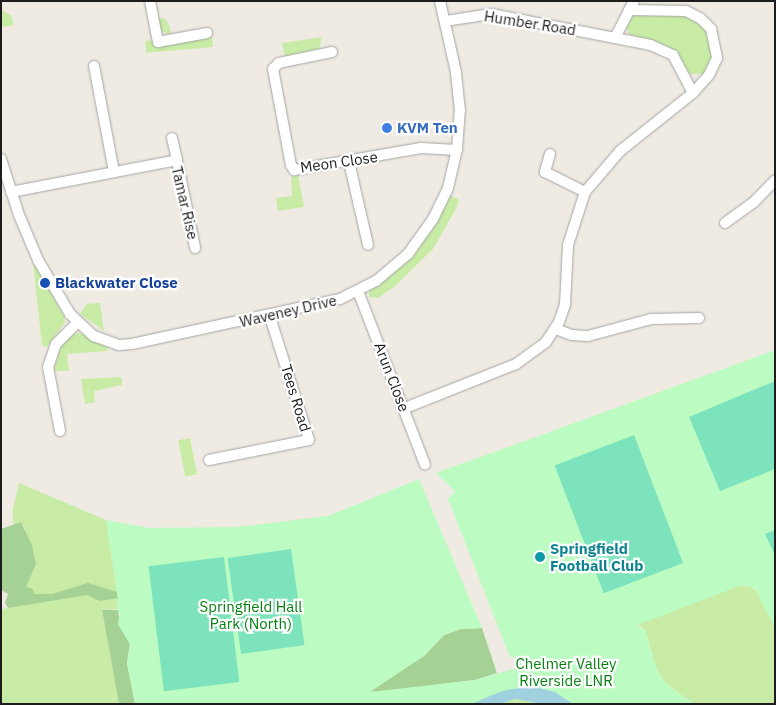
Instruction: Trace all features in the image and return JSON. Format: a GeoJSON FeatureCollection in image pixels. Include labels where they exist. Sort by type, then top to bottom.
{"type":"FeatureCollection","features":[{"type":"Feature","properties":{"kind":"street"},"geometry":{"type":"LineString","coordinates":[[150,1],[158,42],[207,33]]}},
{"type":"Feature","properties":{"kind":"street","name":"Waveney Drive"},"geometry":{"type":"LineString","coordinates":[[1,159],[11,192],[38,260],[77,323],[94,336],[119,345],[321,305],[358,291],[392,269],[420,240],[448,188],[457,150],[458,91],[440,1]]}},
{"type":"Feature","properties":{"kind":"street"},"geometry":{"type":"LineString","coordinates":[[405,408],[516,364],[537,350],[556,329],[565,305],[570,230],[585,192],[620,151],[692,93],[709,75],[717,58],[711,29],[700,18],[686,11],[632,6],[616,38]]}},
{"type":"Feature","properties":{"kind":"street","name":"Humber Road"},"geometry":{"type":"LineString","coordinates":[[445,21],[490,14],[616,38],[668,51],[680,65],[692,93]]}},
{"type":"Feature","properties":{"kind":"street","name":"Meon Close"},"geometry":{"type":"LineString","coordinates":[[332,52],[279,63],[273,69],[294,170],[350,162],[421,148],[457,150]]}},
{"type":"Feature","properties":{"kind":"street"},"geometry":{"type":"LineString","coordinates":[[94,66],[114,172]]}},
{"type":"Feature","properties":{"kind":"street"},"geometry":{"type":"LineString","coordinates":[[172,138],[177,160]]}},
{"type":"Feature","properties":{"kind":"street"},"geometry":{"type":"LineString","coordinates":[[550,154],[545,172],[585,192]]}},
{"type":"Feature","properties":{"kind":"street","name":"Tamar Rise"},"geometry":{"type":"LineString","coordinates":[[11,192],[177,160],[196,248]]}},
{"type":"Feature","properties":{"kind":"street"},"geometry":{"type":"LineString","coordinates":[[350,162],[368,245]]}},
{"type":"Feature","properties":{"kind":"street"},"geometry":{"type":"LineString","coordinates":[[725,223],[775,180]]}},
{"type":"Feature","properties":{"kind":"street","name":"Arun Close"},"geometry":{"type":"LineString","coordinates":[[358,291],[405,408],[425,465]]}},
{"type":"Feature","properties":{"kind":"street","name":"Tees Road"},"geometry":{"type":"LineString","coordinates":[[209,460],[309,440],[270,316]]}},
{"type":"Feature","properties":{"kind":"street"},"geometry":{"type":"LineString","coordinates":[[556,329],[572,336],[588,336],[651,318],[699,318]]}},
{"type":"Feature","properties":{"kind":"street"},"geometry":{"type":"LineString","coordinates":[[60,431],[48,367],[56,344],[77,323]]}},
{"type":"Feature","properties":{"kind":"green space"},"geometry":{"type":"Polygon","coordinates":[[[1,10],[11,15],[14,25],[1,27],[1,10]]]}},
{"type":"Feature","properties":{"kind":"green space"},"geometry":{"type":"Polygon","coordinates":[[[634,15],[685,15],[698,22],[708,33],[713,57],[705,74],[690,74],[679,57],[666,45],[629,34],[626,26],[634,15]]]}},
{"type":"Feature","properties":{"kind":"green space"},"geometry":{"type":"Polygon","coordinates":[[[164,18],[172,35],[160,31],[158,19],[164,18]]]}},
{"type":"Feature","properties":{"kind":"green space"},"geometry":{"type":"Polygon","coordinates":[[[212,35],[213,47],[146,53],[145,41],[212,35]]]}},
{"type":"Feature","properties":{"kind":"green space"},"geometry":{"type":"Polygon","coordinates":[[[322,37],[319,50],[285,57],[282,43],[322,37]]]}},
{"type":"Feature","properties":{"kind":"green space"},"geometry":{"type":"Polygon","coordinates":[[[298,175],[304,207],[278,211],[276,198],[292,196],[291,177],[298,175]]]}},
{"type":"Feature","properties":{"kind":"green space"},"geometry":{"type":"Polygon","coordinates":[[[450,195],[459,200],[457,207],[433,249],[394,287],[378,298],[369,297],[369,289],[416,253],[450,195]]]}},
{"type":"Feature","properties":{"kind":"green space"},"geometry":{"type":"Polygon","coordinates":[[[33,263],[64,315],[65,322],[47,347],[42,345],[33,263]]]}},
{"type":"Feature","properties":{"kind":"green space"},"geometry":{"type":"Polygon","coordinates":[[[100,303],[104,331],[80,314],[87,304],[100,303]]]}},
{"type":"Feature","properties":{"kind":"green space"},"geometry":{"type":"Polygon","coordinates":[[[80,333],[107,346],[107,351],[67,354],[69,371],[54,371],[61,347],[73,334],[80,333]]]}},
{"type":"Feature","properties":{"kind":"green space"},"geometry":{"type":"Polygon","coordinates":[[[775,350],[775,628],[755,589],[742,585],[637,625],[645,630],[657,670],[665,683],[694,704],[542,704],[516,699],[499,704],[135,704],[127,663],[130,644],[118,624],[120,614],[117,609],[118,598],[106,520],[149,528],[237,527],[328,516],[419,479],[482,628],[461,629],[444,635],[424,656],[370,692],[475,680],[516,668],[517,658],[510,657],[448,499],[455,491],[436,473],[775,350]]]}},
{"type":"Feature","properties":{"kind":"green space"},"geometry":{"type":"Polygon","coordinates":[[[122,377],[122,385],[94,391],[95,402],[85,404],[81,379],[122,377]]]}},
{"type":"Feature","properties":{"kind":"green space"},"geometry":{"type":"Polygon","coordinates":[[[775,381],[775,469],[720,491],[689,417],[775,381]]]}},
{"type":"Feature","properties":{"kind":"green space"},"geometry":{"type":"Polygon","coordinates":[[[634,435],[683,563],[604,593],[555,465],[634,435]]]}},
{"type":"Feature","properties":{"kind":"green space"},"geometry":{"type":"Polygon","coordinates":[[[190,438],[197,474],[185,477],[178,440],[190,438]]]}},
{"type":"Feature","properties":{"kind":"green space"},"geometry":{"type":"Polygon","coordinates":[[[19,483],[106,520],[118,598],[117,609],[102,610],[119,704],[1,704],[1,609],[31,604],[25,587],[36,564],[24,526],[13,524],[13,509],[19,483]]]}},
{"type":"Feature","properties":{"kind":"green space"},"geometry":{"type":"Polygon","coordinates":[[[21,522],[32,545],[36,564],[26,587],[33,589],[34,594],[52,594],[88,583],[117,592],[118,598],[100,601],[87,595],[8,608],[5,603],[8,594],[1,590],[1,529],[21,522]]]}},
{"type":"Feature","properties":{"kind":"green space"},"geometry":{"type":"Polygon","coordinates":[[[775,530],[775,555],[765,534],[775,530]]]}},
{"type":"Feature","properties":{"kind":"green space","name":"Springfield Hall Park (North)"},"geometry":{"type":"Polygon","coordinates":[[[291,549],[304,645],[241,654],[228,558],[291,549]]]}},
{"type":"Feature","properties":{"kind":"green space"},"geometry":{"type":"Polygon","coordinates":[[[224,557],[239,682],[164,691],[149,566],[224,557]]]}},
{"type":"Feature","properties":{"kind":"green space"},"geometry":{"type":"Polygon","coordinates":[[[749,585],[758,593],[775,628],[775,704],[694,704],[665,683],[657,670],[645,630],[637,624],[735,586],[749,585]]]}},
{"type":"Feature","properties":{"kind":"green space"},"geometry":{"type":"Polygon","coordinates":[[[102,610],[118,610],[121,629],[130,644],[127,663],[135,704],[119,704],[102,610]]]}},
{"type":"Feature","properties":{"kind":"green space"},"geometry":{"type":"Polygon","coordinates":[[[482,628],[497,673],[475,680],[282,704],[424,656],[444,635],[461,629],[482,628]]]}},
{"type":"Feature","properties":{"kind":"green space"},"geometry":{"type":"Polygon","coordinates":[[[516,699],[537,701],[542,704],[499,704],[516,699]]]}},
{"type":"Feature","properties":{"kind":"water"},"geometry":{"type":"Polygon","coordinates":[[[531,686],[555,692],[573,704],[542,704],[516,699],[499,704],[471,704],[502,691],[531,686]]]}},
{"type":"Feature","properties":{"kind":"place","name":"KVM Ten"},"geometry":{"type":"Point","coordinates":[387,128]}},
{"type":"Feature","properties":{"kind":"place","name":"Blackwater Close"},"geometry":{"type":"Point","coordinates":[45,283]}},
{"type":"Feature","properties":{"kind":"place","name":"Springfield Football Club"},"geometry":{"type":"Point","coordinates":[540,557]}},
{"type":"Feature","properties":{"kind":"park label","name":"Chelmer Valley Riverside LNR"},"geometry":{"type":"Point","coordinates":[566,672]}}]}
